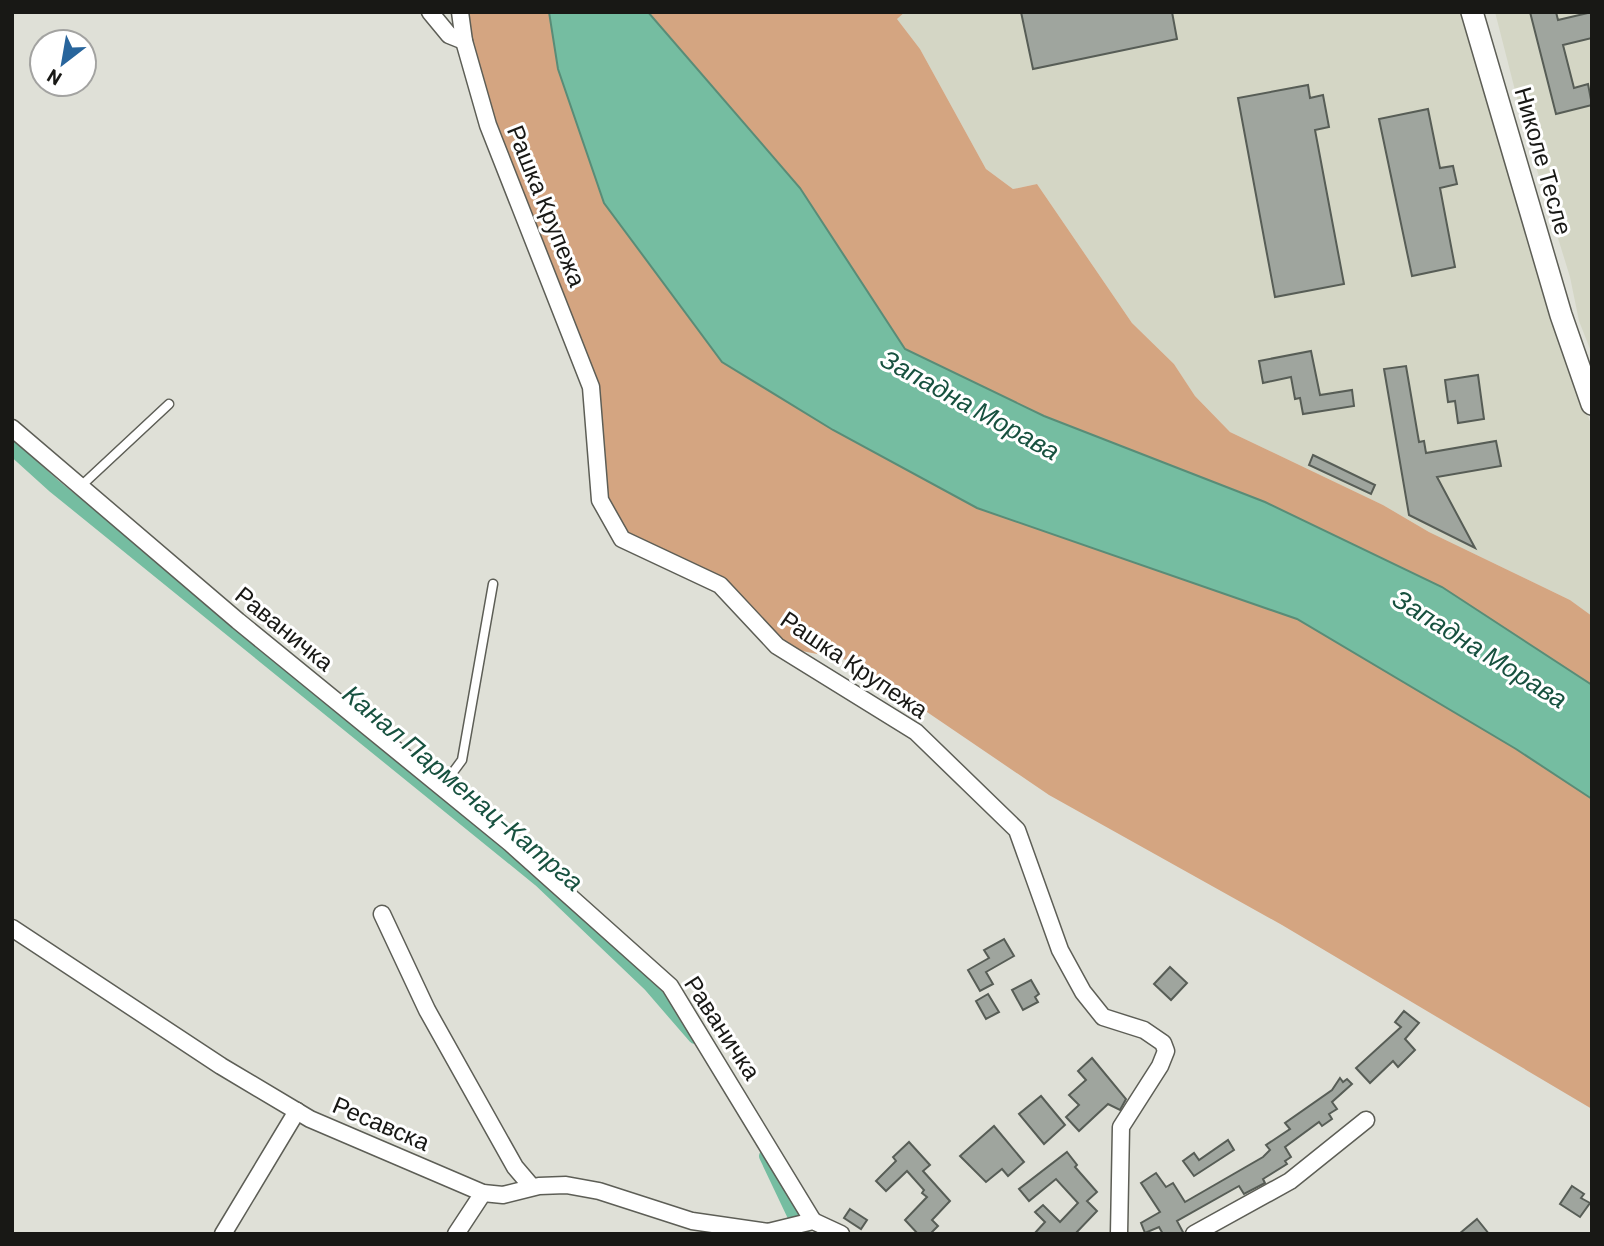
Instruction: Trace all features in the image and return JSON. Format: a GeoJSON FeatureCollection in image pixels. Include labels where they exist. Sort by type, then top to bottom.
{"type":"FeatureCollection","features":[{"type":"Feature","properties":{"kind":"street"},"geometry":{"type":"LineString","coordinates":[[430,12],[449,35],[464,41]]}},
{"type":"Feature","properties":{"kind":"street","name":"Рашка Крупежа"},"geometry":{"type":"LineString","coordinates":[[460,12],[464,41],[488,125],[591,387],[600,500],[622,538],[720,585],[777,646],[916,732],[1017,830],[1060,950],[1083,992],[1103,1017],[1144,1030],[1163,1043],[1164,1058],[1121,1127],[1119,1234]]}},
{"type":"Feature","properties":{"kind":"street","name":"Николе Тесле"},"geometry":{"type":"LineString","coordinates":[[1472,12],[1561,316],[1592,404]]}},
{"type":"Feature","properties":{"kind":"street","name":"Раваничка"},"geometry":{"type":"LineString","coordinates":[[12,428],[238,621],[510,843],[670,986],[809,1222]]}},
{"type":"Feature","properties":{"kind":"street"},"geometry":{"type":"LineString","coordinates":[[383,914],[433,1022],[515,1167],[532,1187]]}},
{"type":"Feature","properties":{"kind":"street","name":"Ресавска"},"geometry":{"type":"LineString","coordinates":[[12,928],[221,1066],[297,1111],[483,1192],[503,1195],[532,1187],[566,1185],[599,1191],[692,1221],[781,1231]]}},
{"type":"Feature","properties":{"kind":"street"},"geometry":{"type":"LineString","coordinates":[[223,1234],[297,1111]]}},
{"type":"Feature","properties":{"kind":"street"},"geometry":{"type":"LineString","coordinates":[[1194,1234],[1290,1181],[1366,1120]]}},
{"type":"Feature","properties":{"kind":"street"},"geometry":{"type":"LineString","coordinates":[[456,1234],[483,1192]]}},
{"type":"Feature","properties":{"kind":"street"},"geometry":{"type":"LineString","coordinates":[[781,1231],[809,1222],[841,1234]]}},
{"type":"Feature","properties":{"kind":"lane"},"geometry":{"type":"LineString","coordinates":[[80,486],[169,404]]}},
{"type":"Feature","properties":{"kind":"lane"},"geometry":{"type":"LineString","coordinates":[[442,788],[462,760],[493,584]]}},
{"type":"Feature","properties":{"kind":"shaded area"},"geometry":{"type":"Polygon","coordinates":[[[460,12],[549,12],[558,69],[977,508],[1297,619],[1516,749],[1592,799],[1592,1109],[1282,925],[1049,795],[852,661],[777,646],[720,585],[622,539],[600,500],[591,387],[488,125],[460,12]]]}},
{"type":"Feature","properties":{"kind":"shaded area"},"geometry":{"type":"Polygon","coordinates":[[[648,12],[905,12],[897,19],[920,49],[986,169],[1013,189],[1037,184],[1132,323],[1174,364],[1195,396],[1230,432],[1383,505],[1429,532],[1570,600],[1592,616],[1592,685],[1442,587],[1265,502],[1044,416],[905,349],[800,188],[648,12]]]}},
{"type":"Feature","properties":{"kind":"shaded area"},"geometry":{"type":"Polygon","coordinates":[[[905,12],[1464,12],[1547,301],[1592,427],[1592,616],[1570,600],[1429,532],[1383,505],[1230,432],[1195,396],[1174,364],[1132,323],[1037,184],[1013,189],[986,169],[920,49],[897,19],[905,12]]]}},
{"type":"Feature","properties":{"kind":"shaded area"},"geometry":{"type":"Polygon","coordinates":[[[1495,12],[1592,12],[1592,354],[1579,321],[1570,277],[1528,141],[1495,12]]]}},
{"type":"Feature","properties":{"kind":"water","name":"Западна Морава"},"geometry":{"type":"Polygon","coordinates":[[[549,12],[648,12],[800,188],[905,349],[1044,416],[1265,502],[1442,587],[1592,685],[1592,799],[1516,749],[1297,619],[977,508],[833,430],[722,362],[604,203],[558,69],[549,12]]]}},
{"type":"Feature","properties":{"kind":"building"},"geometry":{"type":"Polygon","coordinates":[[[1021,12],[1172,12],[1177,39],[1033,69],[1021,12]]]}},
{"type":"Feature","properties":{"kind":"building"},"geometry":{"type":"Polygon","coordinates":[[[1530,12],[1556,12],[1558,20],[1592,12],[1592,38],[1563,45],[1574,88],[1588,84],[1592,105],[1556,114],[1530,12]]]}},
{"type":"Feature","properties":{"kind":"building"},"geometry":{"type":"Polygon","coordinates":[[[1308,85],[1310,98],[1323,95],[1329,127],[1315,130],[1344,284],[1275,297],[1238,98],[1308,85]]]}},
{"type":"Feature","properties":{"kind":"building"},"geometry":{"type":"Polygon","coordinates":[[[1428,109],[1440,168],[1453,166],[1457,184],[1440,188],[1455,267],[1412,276],[1379,119],[1428,109]]]}},
{"type":"Feature","properties":{"kind":"building"},"geometry":{"type":"Polygon","coordinates":[[[1311,351],[1320,395],[1352,390],[1354,406],[1303,414],[1300,398],[1295,399],[1291,377],[1263,383],[1259,361],[1311,351]]]}},
{"type":"Feature","properties":{"kind":"building"},"geometry":{"type":"Polygon","coordinates":[[[1406,366],[1419,442],[1424,441],[1426,453],[1496,441],[1501,466],[1437,477],[1475,548],[1409,515],[1384,369],[1406,366]]]}},
{"type":"Feature","properties":{"kind":"building"},"geometry":{"type":"Polygon","coordinates":[[[1478,375],[1484,419],[1458,423],[1455,401],[1448,402],[1445,380],[1478,375]]]}},
{"type":"Feature","properties":{"kind":"building"},"geometry":{"type":"Polygon","coordinates":[[[1313,455],[1375,485],[1371,494],[1309,465],[1313,455]]]}},
{"type":"Feature","properties":{"kind":"building"},"geometry":{"type":"Polygon","coordinates":[[[1004,939],[1014,956],[986,972],[993,984],[980,991],[968,970],[989,958],[984,950],[1004,939]]]}},
{"type":"Feature","properties":{"kind":"building"},"geometry":{"type":"Polygon","coordinates":[[[1170,967],[1187,983],[1171,1000],[1154,984],[1170,967]]]}},
{"type":"Feature","properties":{"kind":"building"},"geometry":{"type":"Polygon","coordinates":[[[1031,980],[1039,994],[1035,997],[1038,1002],[1023,1010],[1012,990],[1031,980]]]}},
{"type":"Feature","properties":{"kind":"building"},"geometry":{"type":"Polygon","coordinates":[[[988,994],[999,1012],[986,1019],[976,1001],[988,994]]]}},
{"type":"Feature","properties":{"kind":"building"},"geometry":{"type":"Polygon","coordinates":[[[1404,1011],[1419,1023],[1405,1039],[1415,1050],[1398,1067],[1393,1061],[1370,1083],[1356,1068],[1401,1027],[1395,1022],[1404,1011]]]}},
{"type":"Feature","properties":{"kind":"building"},"geometry":{"type":"Polygon","coordinates":[[[1092,1058],[1126,1099],[1120,1110],[1108,1104],[1079,1131],[1066,1117],[1079,1105],[1069,1095],[1086,1080],[1078,1071],[1092,1058]]]}},
{"type":"Feature","properties":{"kind":"building"},"geometry":{"type":"Polygon","coordinates":[[[1340,1078],[1343,1082],[1347,1079],[1352,1084],[1332,1102],[1337,1109],[1329,1114],[1332,1119],[1322,1126],[1319,1122],[1285,1147],[1291,1157],[1285,1161],[1287,1164],[1263,1179],[1265,1183],[1244,1194],[1239,1186],[1177,1221],[1184,1234],[1163,1234],[1159,1227],[1145,1233],[1141,1223],[1160,1212],[1141,1183],[1156,1173],[1166,1187],[1173,1183],[1185,1202],[1263,1157],[1270,1150],[1266,1145],[1290,1129],[1285,1123],[1332,1090],[1340,1078]]]}},
{"type":"Feature","properties":{"kind":"building"},"geometry":{"type":"Polygon","coordinates":[[[1041,1096],[1065,1125],[1044,1144],[1019,1114],[1041,1096]]]}},
{"type":"Feature","properties":{"kind":"building"},"geometry":{"type":"Polygon","coordinates":[[[994,1126],[1024,1162],[1008,1176],[1002,1169],[986,1182],[960,1156],[994,1126]]]}},
{"type":"Feature","properties":{"kind":"building"},"geometry":{"type":"Polygon","coordinates":[[[1228,1140],[1234,1150],[1194,1176],[1183,1161],[1194,1153],[1199,1160],[1228,1140]]]}},
{"type":"Feature","properties":{"kind":"building"},"geometry":{"type":"Polygon","coordinates":[[[909,1142],[930,1165],[923,1171],[950,1201],[932,1220],[938,1226],[930,1234],[918,1234],[905,1220],[927,1197],[907,1171],[886,1191],[876,1181],[896,1161],[893,1157],[909,1142]]]}},
{"type":"Feature","properties":{"kind":"building"},"geometry":{"type":"Polygon","coordinates":[[[1067,1152],[1077,1165],[1075,1167],[1097,1192],[1087,1201],[1097,1211],[1075,1234],[1034,1234],[1045,1222],[1035,1212],[1043,1205],[1060,1222],[1078,1203],[1056,1179],[1029,1201],[1019,1189],[1067,1152]]]}},
{"type":"Feature","properties":{"kind":"building"},"geometry":{"type":"Polygon","coordinates":[[[1572,1186],[1584,1194],[1581,1198],[1590,1203],[1580,1217],[1560,1204],[1572,1186]]]}},
{"type":"Feature","properties":{"kind":"building"},"geometry":{"type":"Polygon","coordinates":[[[850,1209],[867,1220],[861,1229],[844,1218],[850,1209]]]}},
{"type":"Feature","properties":{"kind":"building"},"geometry":{"type":"Polygon","coordinates":[[[1477,1219],[1489,1234],[1459,1234],[1477,1219]]]}},
{"type":"Feature","properties":{"kind":"waterway","name":"Канал Парменац-Катрга"},"geometry":{"type":"LineString","coordinates":[[12,448],[54,486],[540,880],[650,985],[695,1037]]}},
{"type":"Feature","properties":{"kind":"waterway","name":"Канал Парменац-Катрга"},"geometry":{"type":"LineString","coordinates":[[766,1156],[803,1234]]}}]}
